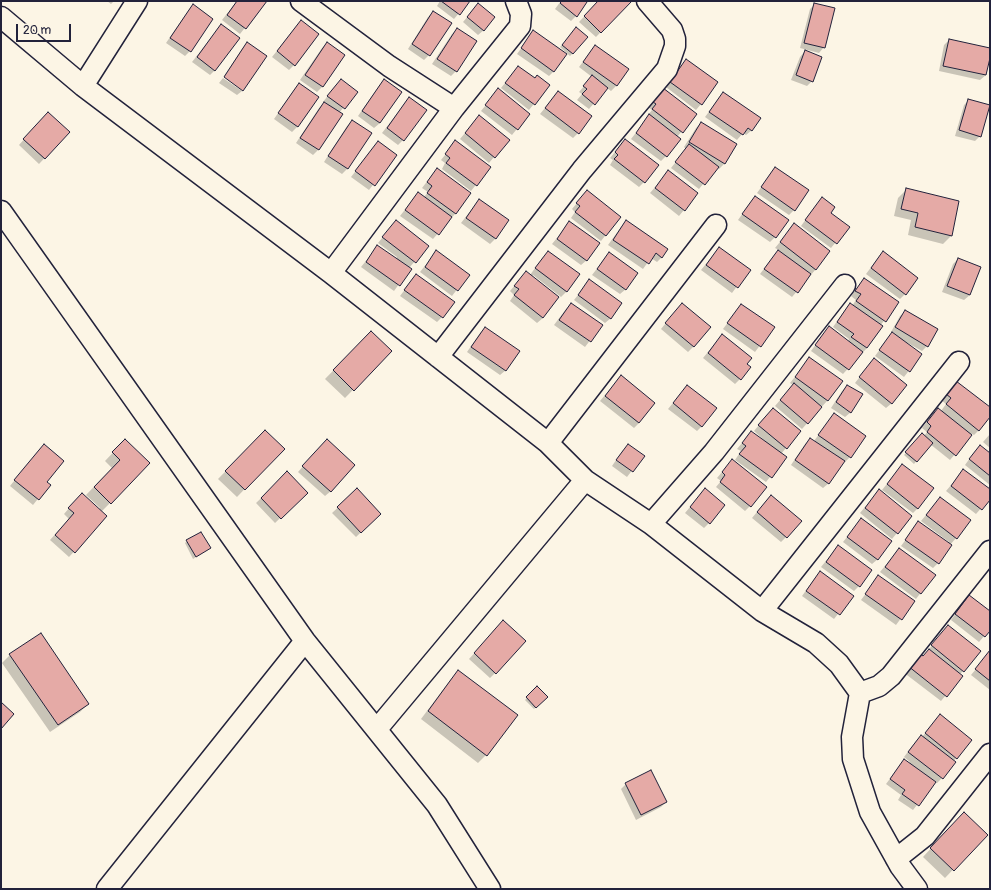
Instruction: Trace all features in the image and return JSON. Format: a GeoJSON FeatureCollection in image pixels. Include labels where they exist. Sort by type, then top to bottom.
{"type":"FeatureCollection","features":[{"type":"Feature","properties":{"kind":"street"},"geometry":{"type":"LineString","coordinates":[[83,86],[137,1]]}},
{"type":"Feature","properties":{"kind":"street"},"geometry":{"type":"LineString","coordinates":[[301,1],[388,66],[454,108]]}},
{"type":"Feature","properties":{"kind":"street"},"geometry":{"type":"LineString","coordinates":[[331,273],[454,108],[520,26],[521,14],[516,1]]}},
{"type":"Feature","properties":{"kind":"street"},"geometry":{"type":"LineString","coordinates":[[438,357],[582,170],[667,69],[675,46],[675,39],[672,30],[647,1]]}},
{"type":"Feature","properties":{"kind":"street"},"geometry":{"type":"LineString","coordinates":[[1,17],[83,86],[331,273],[548,443],[586,480],[651,524],[762,611],[816,643],[839,664],[860,693],[852,737],[853,759],[870,812],[896,859],[917,889]]}},
{"type":"Feature","properties":{"kind":"street"},"geometry":{"type":"LineString","coordinates":[[1,211],[306,641],[437,805],[490,889]]}},
{"type":"Feature","properties":{"kind":"street"},"geometry":{"type":"LineString","coordinates":[[548,443],[716,225]]}},
{"type":"Feature","properties":{"kind":"street"},"geometry":{"type":"LineString","coordinates":[[651,524],[714,452],[845,285]]}},
{"type":"Feature","properties":{"kind":"street"},"geometry":{"type":"LineString","coordinates":[[762,611],[959,362]]}},
{"type":"Feature","properties":{"kind":"street"},"geometry":{"type":"LineString","coordinates":[[377,729],[586,480]]}},
{"type":"Feature","properties":{"kind":"street"},"geometry":{"type":"LineString","coordinates":[[860,693],[879,686],[890,676],[990,551]]}},
{"type":"Feature","properties":{"kind":"street"},"geometry":{"type":"LineString","coordinates":[[107,889],[306,641]]}},
{"type":"Feature","properties":{"kind":"street"},"geometry":{"type":"LineString","coordinates":[[896,859],[925,836],[990,754]]}},
{"type":"Feature","properties":{"kind":"building"},"geometry":{"type":"Polygon","coordinates":[[[237,1],[267,1],[246,29],[227,15],[237,1]]]}},
{"type":"Feature","properties":{"kind":"building"},"geometry":{"type":"Polygon","coordinates":[[[441,1],[470,1],[460,15],[441,1]]]}},
{"type":"Feature","properties":{"kind":"building"},"geometry":{"type":"Polygon","coordinates":[[[562,1],[587,2],[577,17],[560,3],[562,1]]]}},
{"type":"Feature","properties":{"kind":"building"},"geometry":{"type":"Polygon","coordinates":[[[598,1],[632,1],[601,33],[584,16],[598,1]]]}},
{"type":"Feature","properties":{"kind":"building"},"geometry":{"type":"Polygon","coordinates":[[[478,3],[495,17],[484,31],[467,17],[478,3]]]}},
{"type":"Feature","properties":{"kind":"building"},"geometry":{"type":"Polygon","coordinates":[[[814,3],[835,8],[825,48],[804,43],[814,3]]]}},
{"type":"Feature","properties":{"kind":"building"},"geometry":{"type":"Polygon","coordinates":[[[193,4],[213,19],[191,52],[170,38],[193,4]]]}},
{"type":"Feature","properties":{"kind":"building"},"geometry":{"type":"Polygon","coordinates":[[[433,11],[452,23],[430,56],[412,44],[433,11]]]}},
{"type":"Feature","properties":{"kind":"building"},"geometry":{"type":"Polygon","coordinates":[[[301,20],[319,34],[295,66],[277,51],[301,20]]]}},
{"type":"Feature","properties":{"kind":"building"},"geometry":{"type":"Polygon","coordinates":[[[221,24],[240,38],[215,71],[197,57],[221,24]]]}},
{"type":"Feature","properties":{"kind":"building"},"geometry":{"type":"Polygon","coordinates":[[[576,27],[588,37],[573,54],[562,45],[576,27]]]}},
{"type":"Feature","properties":{"kind":"building"},"geometry":{"type":"Polygon","coordinates":[[[457,28],[477,41],[457,72],[437,59],[457,28]]]}},
{"type":"Feature","properties":{"kind":"building"},"geometry":{"type":"Polygon","coordinates":[[[533,30],[567,54],[554,72],[521,48],[533,30]]]}},
{"type":"Feature","properties":{"kind":"building"},"geometry":{"type":"Polygon","coordinates":[[[949,39],[990,48],[990,58],[986,75],[943,66],[949,39]]]}},
{"type":"Feature","properties":{"kind":"building"},"geometry":{"type":"Polygon","coordinates":[[[247,42],[267,56],[243,91],[224,77],[247,42]]]}},
{"type":"Feature","properties":{"kind":"building"},"geometry":{"type":"Polygon","coordinates":[[[327,42],[345,55],[323,87],[305,75],[327,42]]]}},
{"type":"Feature","properties":{"kind":"building"},"geometry":{"type":"Polygon","coordinates":[[[595,45],[629,69],[617,86],[583,62],[595,45]]]}},
{"type":"Feature","properties":{"kind":"building"},"geometry":{"type":"Polygon","coordinates":[[[805,50],[822,57],[813,82],[796,75],[805,50]]]}},
{"type":"Feature","properties":{"kind":"building"},"geometry":{"type":"Polygon","coordinates":[[[686,59],[718,82],[702,105],[670,82],[686,59]]]}},
{"type":"Feature","properties":{"kind":"building"},"geometry":{"type":"Polygon","coordinates":[[[518,66],[535,78],[537,75],[550,85],[535,105],[505,83],[518,66]]]}},
{"type":"Feature","properties":{"kind":"building"},"geometry":{"type":"Polygon","coordinates":[[[592,75],[608,88],[595,105],[582,94],[587,89],[583,86],[592,75]]]}},
{"type":"Feature","properties":{"kind":"building"},"geometry":{"type":"Polygon","coordinates":[[[341,79],[358,92],[345,109],[327,96],[341,79]]]}},
{"type":"Feature","properties":{"kind":"building"},"geometry":{"type":"Polygon","coordinates":[[[384,79],[402,92],[380,123],[362,111],[384,79]]]}},
{"type":"Feature","properties":{"kind":"building"},"geometry":{"type":"Polygon","coordinates":[[[299,83],[319,97],[298,127],[278,113],[299,83]]]}},
{"type":"Feature","properties":{"kind":"building"},"geometry":{"type":"Polygon","coordinates":[[[498,88],[530,114],[518,130],[485,105],[498,88]]]}},
{"type":"Feature","properties":{"kind":"building"},"geometry":{"type":"Polygon","coordinates":[[[663,88],[697,114],[683,133],[652,109],[656,104],[653,102],[663,88]]]}},
{"type":"Feature","properties":{"kind":"building"},"geometry":{"type":"Polygon","coordinates":[[[558,91],[592,116],[579,134],[545,108],[558,91]]]}},
{"type":"Feature","properties":{"kind":"building"},"geometry":{"type":"Polygon","coordinates":[[[723,92],[761,118],[752,131],[748,128],[743,135],[709,112],[723,92]]]}},
{"type":"Feature","properties":{"kind":"building"},"geometry":{"type":"Polygon","coordinates":[[[409,97],[427,110],[404,141],[387,128],[409,97]]]}},
{"type":"Feature","properties":{"kind":"building"},"geometry":{"type":"Polygon","coordinates":[[[968,99],[990,105],[981,137],[959,130],[968,99]]]}},
{"type":"Feature","properties":{"kind":"building"},"geometry":{"type":"Polygon","coordinates":[[[324,102],[343,114],[319,150],[300,138],[324,102]]]}},
{"type":"Feature","properties":{"kind":"building"},"geometry":{"type":"Polygon","coordinates":[[[48,112],[70,132],[45,159],[23,139],[48,112]]]}},
{"type":"Feature","properties":{"kind":"building"},"geometry":{"type":"Polygon","coordinates":[[[649,114],[681,139],[667,157],[636,133],[649,114]]]}},
{"type":"Feature","properties":{"kind":"building"},"geometry":{"type":"Polygon","coordinates":[[[479,115],[510,140],[495,158],[465,133],[479,115]]]}},
{"type":"Feature","properties":{"kind":"building"},"geometry":{"type":"Polygon","coordinates":[[[352,120],[372,133],[348,169],[328,156],[352,120]]]}},
{"type":"Feature","properties":{"kind":"building"},"geometry":{"type":"Polygon","coordinates":[[[701,122],[737,144],[725,164],[689,142],[701,122]]]}},
{"type":"Feature","properties":{"kind":"building"},"geometry":{"type":"Polygon","coordinates":[[[625,139],[659,165],[645,183],[614,159],[618,155],[615,152],[625,139]]]}},
{"type":"Feature","properties":{"kind":"building"},"geometry":{"type":"Polygon","coordinates":[[[455,140],[491,167],[477,186],[446,163],[450,158],[445,154],[455,140]]]}},
{"type":"Feature","properties":{"kind":"building"},"geometry":{"type":"Polygon","coordinates":[[[378,141],[397,155],[375,186],[355,171],[378,141]]]}},
{"type":"Feature","properties":{"kind":"building"},"geometry":{"type":"Polygon","coordinates":[[[689,144],[719,167],[705,185],[675,162],[689,144]]]}},
{"type":"Feature","properties":{"kind":"building"},"geometry":{"type":"Polygon","coordinates":[[[775,167],[809,190],[795,211],[761,187],[775,167]]]}},
{"type":"Feature","properties":{"kind":"building"},"geometry":{"type":"Polygon","coordinates":[[[437,168],[471,193],[456,214],[427,193],[432,186],[427,182],[437,168]]]}},
{"type":"Feature","properties":{"kind":"building"},"geometry":{"type":"Polygon","coordinates":[[[668,170],[698,193],[685,211],[655,188],[668,170]]]}},
{"type":"Feature","properties":{"kind":"building"},"geometry":{"type":"Polygon","coordinates":[[[906,188],[959,201],[952,236],[915,227],[918,213],[901,209],[906,188]]]}},
{"type":"Feature","properties":{"kind":"building"},"geometry":{"type":"Polygon","coordinates":[[[587,190],[621,217],[606,236],[575,212],[580,206],[576,203],[587,190]]]}},
{"type":"Feature","properties":{"kind":"building"},"geometry":{"type":"Polygon","coordinates":[[[418,192],[452,217],[439,235],[405,210],[418,192]]]}},
{"type":"Feature","properties":{"kind":"building"},"geometry":{"type":"Polygon","coordinates":[[[755,196],[789,220],[776,238],[742,214],[755,196]]]}},
{"type":"Feature","properties":{"kind":"building"},"geometry":{"type":"Polygon","coordinates":[[[822,197],[835,207],[831,213],[850,227],[837,244],[805,220],[822,197]]]}},
{"type":"Feature","properties":{"kind":"building"},"geometry":{"type":"Polygon","coordinates":[[[479,199],[509,220],[496,239],[466,218],[479,199]]]}},
{"type":"Feature","properties":{"kind":"building"},"geometry":{"type":"Polygon","coordinates":[[[396,220],[429,246],[416,263],[382,237],[396,220]]]}},
{"type":"Feature","properties":{"kind":"building"},"geometry":{"type":"Polygon","coordinates":[[[626,220],[668,249],[662,258],[656,253],[649,264],[613,240],[626,220]]]}},
{"type":"Feature","properties":{"kind":"building"},"geometry":{"type":"Polygon","coordinates":[[[569,221],[600,243],[587,261],[557,239],[569,221]]]}},
{"type":"Feature","properties":{"kind":"building"},"geometry":{"type":"Polygon","coordinates":[[[794,223],[830,251],[816,270],[780,242],[794,223]]]}},
{"type":"Feature","properties":{"kind":"building"},"geometry":{"type":"Polygon","coordinates":[[[377,245],[412,269],[400,286],[366,262],[377,245]]]}},
{"type":"Feature","properties":{"kind":"building"},"geometry":{"type":"Polygon","coordinates":[[[719,247],[751,270],[738,288],[706,265],[719,247]]]}},
{"type":"Feature","properties":{"kind":"building"},"geometry":{"type":"Polygon","coordinates":[[[436,250],[470,275],[458,291],[425,267],[436,250]]]}},
{"type":"Feature","properties":{"kind":"building"},"geometry":{"type":"Polygon","coordinates":[[[778,250],[811,274],[798,293],[764,269],[778,250]]]}},
{"type":"Feature","properties":{"kind":"building"},"geometry":{"type":"Polygon","coordinates":[[[548,251],[580,274],[567,292],[535,268],[548,251]]]}},
{"type":"Feature","properties":{"kind":"building"},"geometry":{"type":"Polygon","coordinates":[[[883,251],[918,278],[906,295],[871,268],[883,251]]]}},
{"type":"Feature","properties":{"kind":"building"},"geometry":{"type":"Polygon","coordinates":[[[609,252],[638,273],[626,290],[597,269],[609,252]]]}},
{"type":"Feature","properties":{"kind":"building"},"geometry":{"type":"Polygon","coordinates":[[[958,258],[981,267],[970,295],[947,286],[958,258]]]}},
{"type":"Feature","properties":{"kind":"building"},"geometry":{"type":"Polygon","coordinates":[[[526,271],[559,297],[543,318],[514,295],[519,289],[514,286],[526,271]]]}},
{"type":"Feature","properties":{"kind":"building"},"geometry":{"type":"Polygon","coordinates":[[[416,274],[455,302],[443,318],[404,290],[416,274]]]}},
{"type":"Feature","properties":{"kind":"building"},"geometry":{"type":"Polygon","coordinates":[[[864,278],[899,302],[886,322],[856,301],[861,294],[855,291],[864,278]]]}},
{"type":"Feature","properties":{"kind":"building"},"geometry":{"type":"Polygon","coordinates":[[[589,279],[622,303],[611,319],[578,295],[589,279]]]}},
{"type":"Feature","properties":{"kind":"building"},"geometry":{"type":"Polygon","coordinates":[[[571,303],[603,325],[591,342],[559,320],[571,303]]]}},
{"type":"Feature","properties":{"kind":"building"},"geometry":{"type":"Polygon","coordinates":[[[682,303],[711,327],[694,347],[665,323],[682,303]]]}},
{"type":"Feature","properties":{"kind":"building"},"geometry":{"type":"Polygon","coordinates":[[[850,303],[883,326],[867,348],[851,337],[854,334],[837,322],[850,303]]]}},
{"type":"Feature","properties":{"kind":"building"},"geometry":{"type":"Polygon","coordinates":[[[741,304],[775,327],[761,347],[727,323],[741,304]]]}},
{"type":"Feature","properties":{"kind":"building"},"geometry":{"type":"Polygon","coordinates":[[[905,310],[938,329],[928,347],[895,327],[905,310]]]}},
{"type":"Feature","properties":{"kind":"building"},"geometry":{"type":"Polygon","coordinates":[[[829,326],[863,352],[849,370],[815,345],[829,326]]]}},
{"type":"Feature","properties":{"kind":"building"},"geometry":{"type":"Polygon","coordinates":[[[485,327],[520,351],[506,371],[471,347],[485,327]]]}},
{"type":"Feature","properties":{"kind":"building"},"geometry":{"type":"Polygon","coordinates":[[[371,331],[392,351],[354,391],[333,370],[371,331]]]}},
{"type":"Feature","properties":{"kind":"building"},"geometry":{"type":"Polygon","coordinates":[[[892,332],[922,354],[910,372],[879,350],[892,332]]]}},
{"type":"Feature","properties":{"kind":"building"},"geometry":{"type":"Polygon","coordinates":[[[722,334],[752,358],[747,364],[751,367],[741,380],[708,353],[722,334]]]}},
{"type":"Feature","properties":{"kind":"building"},"geometry":{"type":"Polygon","coordinates":[[[809,357],[843,381],[828,401],[795,377],[809,357]]]}},
{"type":"Feature","properties":{"kind":"building"},"geometry":{"type":"Polygon","coordinates":[[[874,358],[907,385],[892,404],[859,377],[874,358]]]}},
{"type":"Feature","properties":{"kind":"building"},"geometry":{"type":"Polygon","coordinates":[[[621,375],[655,403],[639,423],[605,396],[621,375]]]}},
{"type":"Feature","properties":{"kind":"building"},"geometry":{"type":"Polygon","coordinates":[[[956,381],[990,407],[990,417],[979,431],[946,404],[951,398],[946,394],[956,381]]]}},
{"type":"Feature","properties":{"kind":"building"},"geometry":{"type":"Polygon","coordinates":[[[794,383],[822,407],[808,424],[780,400],[794,383]]]}},
{"type":"Feature","properties":{"kind":"building"},"geometry":{"type":"Polygon","coordinates":[[[687,385],[717,408],[702,427],[673,403],[687,385]]]}},
{"type":"Feature","properties":{"kind":"building"},"geometry":{"type":"Polygon","coordinates":[[[847,385],[863,394],[851,413],[836,402],[847,385]]]}},
{"type":"Feature","properties":{"kind":"building"},"geometry":{"type":"Polygon","coordinates":[[[773,408],[801,431],[787,449],[758,425],[773,408]]]}},
{"type":"Feature","properties":{"kind":"building"},"geometry":{"type":"Polygon","coordinates":[[[938,408],[972,435],[956,456],[927,432],[931,426],[927,422],[938,408]]]}},
{"type":"Feature","properties":{"kind":"building"},"geometry":{"type":"Polygon","coordinates":[[[834,413],[866,436],[851,458],[818,435],[834,413]]]}},
{"type":"Feature","properties":{"kind":"building"},"geometry":{"type":"Polygon","coordinates":[[[265,430],[285,449],[245,490],[225,471],[265,430]]]}},
{"type":"Feature","properties":{"kind":"building"},"geometry":{"type":"Polygon","coordinates":[[[751,431],[787,457],[772,478],[739,454],[746,446],[742,443],[751,431]]]}},
{"type":"Feature","properties":{"kind":"building"},"geometry":{"type":"Polygon","coordinates":[[[922,433],[933,443],[917,462],[905,452],[922,433]]]}},
{"type":"Feature","properties":{"kind":"building"},"geometry":{"type":"Polygon","coordinates":[[[810,438],[845,461],[829,484],[795,460],[810,438]]]}},
{"type":"Feature","properties":{"kind":"building"},"geometry":{"type":"Polygon","coordinates":[[[125,439],[150,463],[111,504],[94,487],[120,460],[112,452],[125,439]]]}},
{"type":"Feature","properties":{"kind":"building"},"geometry":{"type":"Polygon","coordinates":[[[327,439],[355,465],[331,492],[302,466],[327,439]]]}},
{"type":"Feature","properties":{"kind":"building"},"geometry":{"type":"Polygon","coordinates":[[[44,444],[64,461],[47,482],[51,485],[39,500],[14,480],[44,444]]]}},
{"type":"Feature","properties":{"kind":"building"},"geometry":{"type":"Polygon","coordinates":[[[628,444],[645,456],[633,472],[616,460],[628,444]]]}},
{"type":"Feature","properties":{"kind":"building"},"geometry":{"type":"Polygon","coordinates":[[[980,445],[990,453],[990,476],[969,459],[980,445]]]}},
{"type":"Feature","properties":{"kind":"building"},"geometry":{"type":"Polygon","coordinates":[[[732,459],[767,487],[751,507],[720,482],[725,475],[722,472],[732,459]]]}},
{"type":"Feature","properties":{"kind":"building"},"geometry":{"type":"Polygon","coordinates":[[[902,464],[934,488],[918,509],[887,484],[902,464]]]}},
{"type":"Feature","properties":{"kind":"building"},"geometry":{"type":"Polygon","coordinates":[[[963,469],[990,489],[990,500],[982,510],[951,486],[963,469]]]}},
{"type":"Feature","properties":{"kind":"building"},"geometry":{"type":"Polygon","coordinates":[[[287,471],[308,493],[281,519],[261,498],[287,471]]]}},
{"type":"Feature","properties":{"kind":"building"},"geometry":{"type":"Polygon","coordinates":[[[357,488],[381,514],[361,533],[337,507],[357,488]]]}},
{"type":"Feature","properties":{"kind":"building"},"geometry":{"type":"Polygon","coordinates":[[[705,488],[725,505],[710,524],[690,507],[705,488]]]}},
{"type":"Feature","properties":{"kind":"building"},"geometry":{"type":"Polygon","coordinates":[[[879,489],[912,516],[898,534],[865,508],[879,489]]]}},
{"type":"Feature","properties":{"kind":"building"},"geometry":{"type":"Polygon","coordinates":[[[82,493],[107,516],[75,553],[55,535],[74,513],[68,508],[82,493]]]}},
{"type":"Feature","properties":{"kind":"building"},"geometry":{"type":"Polygon","coordinates":[[[771,495],[802,521],[787,538],[757,512],[771,495]]]}},
{"type":"Feature","properties":{"kind":"building"},"geometry":{"type":"Polygon","coordinates":[[[940,497],[971,520],[957,539],[926,515],[940,497]]]}},
{"type":"Feature","properties":{"kind":"building"},"geometry":{"type":"Polygon","coordinates":[[[861,518],[892,541],[878,560],[847,537],[861,518]]]}},
{"type":"Feature","properties":{"kind":"building"},"geometry":{"type":"Polygon","coordinates":[[[918,521],[952,545],[939,564],[905,540],[918,521]]]}},
{"type":"Feature","properties":{"kind":"building"},"geometry":{"type":"Polygon","coordinates":[[[201,532],[211,548],[196,557],[186,540],[201,532]]]}},
{"type":"Feature","properties":{"kind":"building"},"geometry":{"type":"Polygon","coordinates":[[[838,545],[872,570],[860,587],[826,562],[838,545]]]}},
{"type":"Feature","properties":{"kind":"building"},"geometry":{"type":"Polygon","coordinates":[[[899,548],[936,575],[921,594],[885,567],[899,548]]]}},
{"type":"Feature","properties":{"kind":"building"},"geometry":{"type":"Polygon","coordinates":[[[820,571],[854,596],[840,615],[806,591],[820,571]]]}},
{"type":"Feature","properties":{"kind":"building"},"geometry":{"type":"Polygon","coordinates":[[[878,575],[915,601],[902,620],[865,594],[878,575]]]}},
{"type":"Feature","properties":{"kind":"building"},"geometry":{"type":"Polygon","coordinates":[[[969,595],[990,611],[990,631],[985,637],[955,614],[969,595]]]}},
{"type":"Feature","properties":{"kind":"building"},"geometry":{"type":"Polygon","coordinates":[[[503,620],[526,641],[496,674],[474,653],[503,620]]]}},
{"type":"Feature","properties":{"kind":"building"},"geometry":{"type":"Polygon","coordinates":[[[948,625],[981,651],[964,672],[931,645],[948,625]]]}},
{"type":"Feature","properties":{"kind":"building"},"geometry":{"type":"Polygon","coordinates":[[[41,633],[89,704],[58,725],[9,654],[41,633]]]}},
{"type":"Feature","properties":{"kind":"building"},"geometry":{"type":"Polygon","coordinates":[[[929,649],[963,676],[947,697],[908,666],[918,652],[923,656],[929,649]]]}},
{"type":"Feature","properties":{"kind":"building"},"geometry":{"type":"Polygon","coordinates":[[[990,650],[990,681],[975,669],[990,650]]]}},
{"type":"Feature","properties":{"kind":"building"},"geometry":{"type":"Polygon","coordinates":[[[458,670],[518,715],[487,756],[428,711],[458,670]]]}},
{"type":"Feature","properties":{"kind":"building"},"geometry":{"type":"Polygon","coordinates":[[[537,686],[548,697],[536,708],[526,697],[537,686]]]}},
{"type":"Feature","properties":{"kind":"building"},"geometry":{"type":"Polygon","coordinates":[[[1,702],[14,714],[1,729],[1,702]]]}},
{"type":"Feature","properties":{"kind":"building"},"geometry":{"type":"Polygon","coordinates":[[[940,714],[972,740],[957,759],[925,733],[940,714]]]}},
{"type":"Feature","properties":{"kind":"building"},"geometry":{"type":"Polygon","coordinates":[[[921,735],[956,762],[943,779],[908,752],[921,735]]]}},
{"type":"Feature","properties":{"kind":"building"},"geometry":{"type":"Polygon","coordinates":[[[904,759],[936,782],[919,806],[902,794],[905,790],[890,779],[904,759]]]}},
{"type":"Feature","properties":{"kind":"building"},"geometry":{"type":"Polygon","coordinates":[[[651,770],[667,802],[641,815],[625,783],[651,770]]]}},
{"type":"Feature","properties":{"kind":"building"},"geometry":{"type":"Polygon","coordinates":[[[964,812],[988,835],[954,871],[930,848],[964,812]]]}}]}
